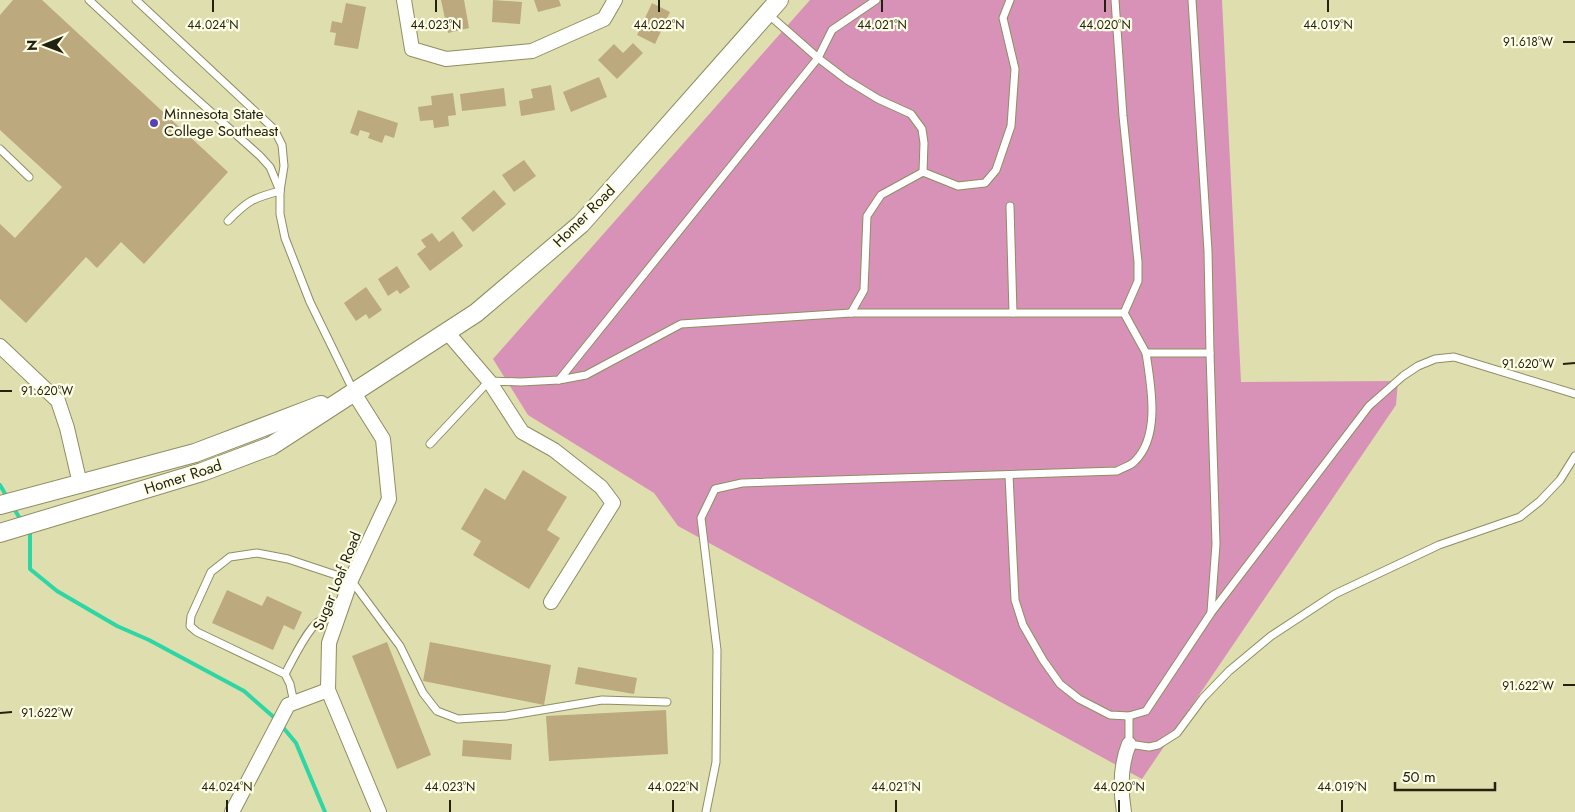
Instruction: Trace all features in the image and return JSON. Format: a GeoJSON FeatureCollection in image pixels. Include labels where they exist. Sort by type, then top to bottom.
{"type":"FeatureCollection","features":[{"type":"Feature","properties":{"kind":"street"},"geometry":{"type":"LineString","coordinates":[[404,0],[412,49],[446,59],[532,51],[604,19],[615,0]]}},
{"type":"Feature","properties":{"kind":"street","name":"Homer Road"},"geometry":{"type":"LineString","coordinates":[[0,534],[202,472],[271,446],[476,313],[581,224],[779,0]]}},
{"type":"Feature","properties":{"kind":"street"},"geometry":{"type":"LineString","coordinates":[[447,332],[489,381],[522,432],[554,450],[601,487],[613,503],[552,602]]}},
{"type":"Feature","properties":{"kind":"street"},"geometry":{"type":"LineString","coordinates":[[0,346],[60,399],[80,484]]}},
{"type":"Feature","properties":{"kind":"street","name":"Homer Road"},"geometry":{"type":"LineString","coordinates":[[0,505],[196,453],[354,393]]}},
{"type":"Feature","properties":{"kind":"street","name":"Sugar Loaf Road"},"geometry":{"type":"LineString","coordinates":[[328,690],[329,643],[351,580],[389,499],[383,439],[354,393]]}},
{"type":"Feature","properties":{"kind":"street"},"geometry":{"type":"LineString","coordinates":[[232,812],[262,752],[291,704],[328,690],[378,812]]}},
{"type":"Feature","properties":{"kind":"street"},"geometry":{"type":"LineString","coordinates":[[1124,812],[1121,782],[1123,757],[1129,744]]}},
{"type":"Feature","properties":{"kind":"lane"},"geometry":{"type":"LineString","coordinates":[[89,0],[260,156],[270,167],[280,191]]}},
{"type":"Feature","properties":{"kind":"lane"},"geometry":{"type":"LineString","coordinates":[[136,0],[274,129],[282,145],[284,166],[280,191],[280,214],[285,238],[310,302],[354,393]]}},
{"type":"Feature","properties":{"kind":"lane"},"geometry":{"type":"LineString","coordinates":[[559,380],[818,58],[832,30],[876,0]]}},
{"type":"Feature","properties":{"kind":"lane"},"geometry":{"type":"LineString","coordinates":[[924,172],[958,186],[985,183],[996,170],[1011,126],[1015,69],[1003,18],[1010,0]]}},
{"type":"Feature","properties":{"kind":"lane"},"geometry":{"type":"LineString","coordinates":[[1115,0],[1138,281],[1124,313]]}},
{"type":"Feature","properties":{"kind":"lane"},"geometry":{"type":"LineString","coordinates":[[1192,0],[1208,251],[1216,544],[1211,613]]}},
{"type":"Feature","properties":{"kind":"lane"},"geometry":{"type":"LineString","coordinates":[[768,14],[818,58],[847,80],[878,99],[911,114],[922,130],[924,172]]}},
{"type":"Feature","properties":{"kind":"lane"},"geometry":{"type":"LineString","coordinates":[[0,149],[29,177]]}},
{"type":"Feature","properties":{"kind":"lane"},"geometry":{"type":"LineString","coordinates":[[851,313],[864,290],[867,216],[881,195],[924,172]]}},
{"type":"Feature","properties":{"kind":"lane"},"geometry":{"type":"LineString","coordinates":[[228,221],[242,207],[257,197],[280,191]]}},
{"type":"Feature","properties":{"kind":"lane"},"geometry":{"type":"LineString","coordinates":[[1010,206],[1013,313]]}},
{"type":"Feature","properties":{"kind":"lane"},"geometry":{"type":"LineString","coordinates":[[430,444],[489,381],[559,380],[586,375],[681,324],[851,313],[1124,313]]}},
{"type":"Feature","properties":{"kind":"lane"},"geometry":{"type":"LineString","coordinates":[[706,812],[716,762],[717,650],[701,518],[715,489],[742,484],[1117,471],[1134,463],[1147,445],[1152,424],[1146,353],[1124,313]]}},
{"type":"Feature","properties":{"kind":"lane"},"geometry":{"type":"LineString","coordinates":[[1146,353],[1210,353]]}},
{"type":"Feature","properties":{"kind":"lane"},"geometry":{"type":"LineString","coordinates":[[1009,475],[1016,600],[1023,625],[1043,660],[1060,684],[1079,698],[1110,714],[1128,716],[1146,710],[1211,613],[1370,406],[1403,376],[1418,366],[1435,359],[1454,357],[1575,394]]}},
{"type":"Feature","properties":{"kind":"lane"},"geometry":{"type":"LineString","coordinates":[[1128,716],[1129,744],[1149,747],[1158,745],[1176,733],[1203,698],[1229,672],[1271,636],[1335,594],[1439,545],[1520,517],[1540,501],[1560,480],[1575,456]]}},
{"type":"Feature","properties":{"kind":"lane"},"geometry":{"type":"LineString","coordinates":[[291,704],[290,684],[284,674],[197,632],[190,626],[191,616],[211,572],[230,557],[257,553],[288,559],[351,580],[400,646],[423,693],[436,711],[458,718],[468,718],[506,716],[602,700],[667,702]]}},
{"type":"Feature","properties":{"kind":"lane"},"geometry":{"type":"LineString","coordinates":[[284,674],[317,623],[326,619],[338,618]]}},
{"type":"Feature","properties":{"kind":"shaded area"},"geometry":{"type":"Polygon","coordinates":[[[810,0],[1222,0],[1241,382],[1398,381],[1396,405],[1142,779],[678,526],[654,493],[528,415],[493,359],[810,0]]]}},
{"type":"Feature","properties":{"kind":"building"},"geometry":{"type":"Polygon","coordinates":[[[13,0],[42,0],[228,172],[144,264],[121,242],[97,268],[86,257],[26,323],[0,299],[0,224],[15,238],[62,187],[0,130],[0,15],[13,0]]]}},
{"type":"Feature","properties":{"kind":"building"},"geometry":{"type":"Polygon","coordinates":[[[441,0],[464,0],[469,28],[448,33],[441,0]]]}},
{"type":"Feature","properties":{"kind":"building"},"geometry":{"type":"Polygon","coordinates":[[[493,0],[522,2],[520,24],[492,22],[493,0]]]}},
{"type":"Feature","properties":{"kind":"building"},"geometry":{"type":"Polygon","coordinates":[[[534,0],[559,0],[561,6],[538,12],[534,0]]]}},
{"type":"Feature","properties":{"kind":"building"},"geometry":{"type":"Polygon","coordinates":[[[346,3],[366,7],[358,49],[334,45],[336,33],[330,32],[332,21],[342,23],[346,3]]]}},
{"type":"Feature","properties":{"kind":"building"},"geometry":{"type":"Polygon","coordinates":[[[652,3],[670,12],[655,44],[637,35],[652,3]]]}},
{"type":"Feature","properties":{"kind":"building"},"geometry":{"type":"Polygon","coordinates":[[[633,43],[643,53],[617,79],[598,60],[614,44],[623,53],[633,43]]]}},
{"type":"Feature","properties":{"kind":"building"},"geometry":{"type":"Polygon","coordinates":[[[599,77],[607,97],[571,112],[563,92],[599,77]]]}},
{"type":"Feature","properties":{"kind":"building"},"geometry":{"type":"Polygon","coordinates":[[[551,85],[555,110],[521,116],[519,101],[533,98],[531,89],[551,85]]]}},
{"type":"Feature","properties":{"kind":"building"},"geometry":{"type":"Polygon","coordinates":[[[504,88],[506,106],[462,111],[460,94],[504,88]]]}},
{"type":"Feature","properties":{"kind":"building"},"geometry":{"type":"Polygon","coordinates":[[[453,93],[456,115],[448,116],[449,126],[434,128],[433,120],[420,121],[418,107],[432,105],[431,96],[453,93]]]}},
{"type":"Feature","properties":{"kind":"building"},"geometry":{"type":"Polygon","coordinates":[[[358,110],[398,123],[394,138],[385,135],[382,143],[368,138],[370,133],[360,130],[358,136],[350,133],[358,110]]]}},
{"type":"Feature","properties":{"kind":"building"},"geometry":{"type":"Polygon","coordinates":[[[524,160],[536,176],[514,192],[502,175],[524,160]]]}},
{"type":"Feature","properties":{"kind":"building"},"geometry":{"type":"Polygon","coordinates":[[[494,190],[506,204],[473,232],[461,218],[494,190]]]}},
{"type":"Feature","properties":{"kind":"building"},"geometry":{"type":"Polygon","coordinates":[[[453,231],[463,246],[430,271],[417,254],[426,247],[421,240],[432,233],[439,242],[453,231]]]}},
{"type":"Feature","properties":{"kind":"building"},"geometry":{"type":"Polygon","coordinates":[[[397,266],[410,287],[400,294],[397,290],[388,296],[378,279],[397,266]]]}},
{"type":"Feature","properties":{"kind":"building"},"geometry":{"type":"Polygon","coordinates":[[[366,287],[382,310],[369,319],[366,314],[356,321],[344,303],[366,287]]]}},
{"type":"Feature","properties":{"kind":"building"},"geometry":{"type":"Polygon","coordinates":[[[523,470],[567,497],[547,530],[560,538],[529,589],[473,555],[481,541],[461,529],[485,488],[505,500],[523,470]]]}},
{"type":"Feature","properties":{"kind":"building"},"geometry":{"type":"Polygon","coordinates":[[[227,590],[262,606],[267,596],[302,612],[294,630],[284,625],[273,650],[212,623],[227,590]]]}},
{"type":"Feature","properties":{"kind":"building"},"geometry":{"type":"Polygon","coordinates":[[[387,642],[431,755],[397,769],[352,656],[387,642]]]}},
{"type":"Feature","properties":{"kind":"building"},"geometry":{"type":"Polygon","coordinates":[[[430,642],[551,665],[544,705],[423,681],[430,642]]]}},
{"type":"Feature","properties":{"kind":"building"},"geometry":{"type":"Polygon","coordinates":[[[578,667],[637,678],[634,694],[575,684],[578,667]]]}},
{"type":"Feature","properties":{"kind":"building"},"geometry":{"type":"Polygon","coordinates":[[[666,710],[668,754],[549,761],[546,716],[666,710]]]}},
{"type":"Feature","properties":{"kind":"building"},"geometry":{"type":"Polygon","coordinates":[[[463,740],[512,744],[511,760],[462,756],[463,740]]]}},
{"type":"Feature","properties":{"kind":"waterway"},"geometry":{"type":"LineString","coordinates":[[0,485],[8,499]]}},
{"type":"Feature","properties":{"kind":"waterway"},"geometry":{"type":"LineString","coordinates":[[13,507],[22,522]]}},
{"type":"Feature","properties":{"kind":"waterway"},"geometry":{"type":"LineString","coordinates":[[27,530],[30,534],[30,569],[57,591],[117,626],[149,640],[244,691],[277,720]]}},
{"type":"Feature","properties":{"kind":"waterway"},"geometry":{"type":"LineString","coordinates":[[281,725],[296,743],[325,812]]}},
{"type":"Feature","properties":{"kind":"place","name":"Minnesota State College Southeast"},"geometry":{"type":"Point","coordinates":[154,123]}}]}
